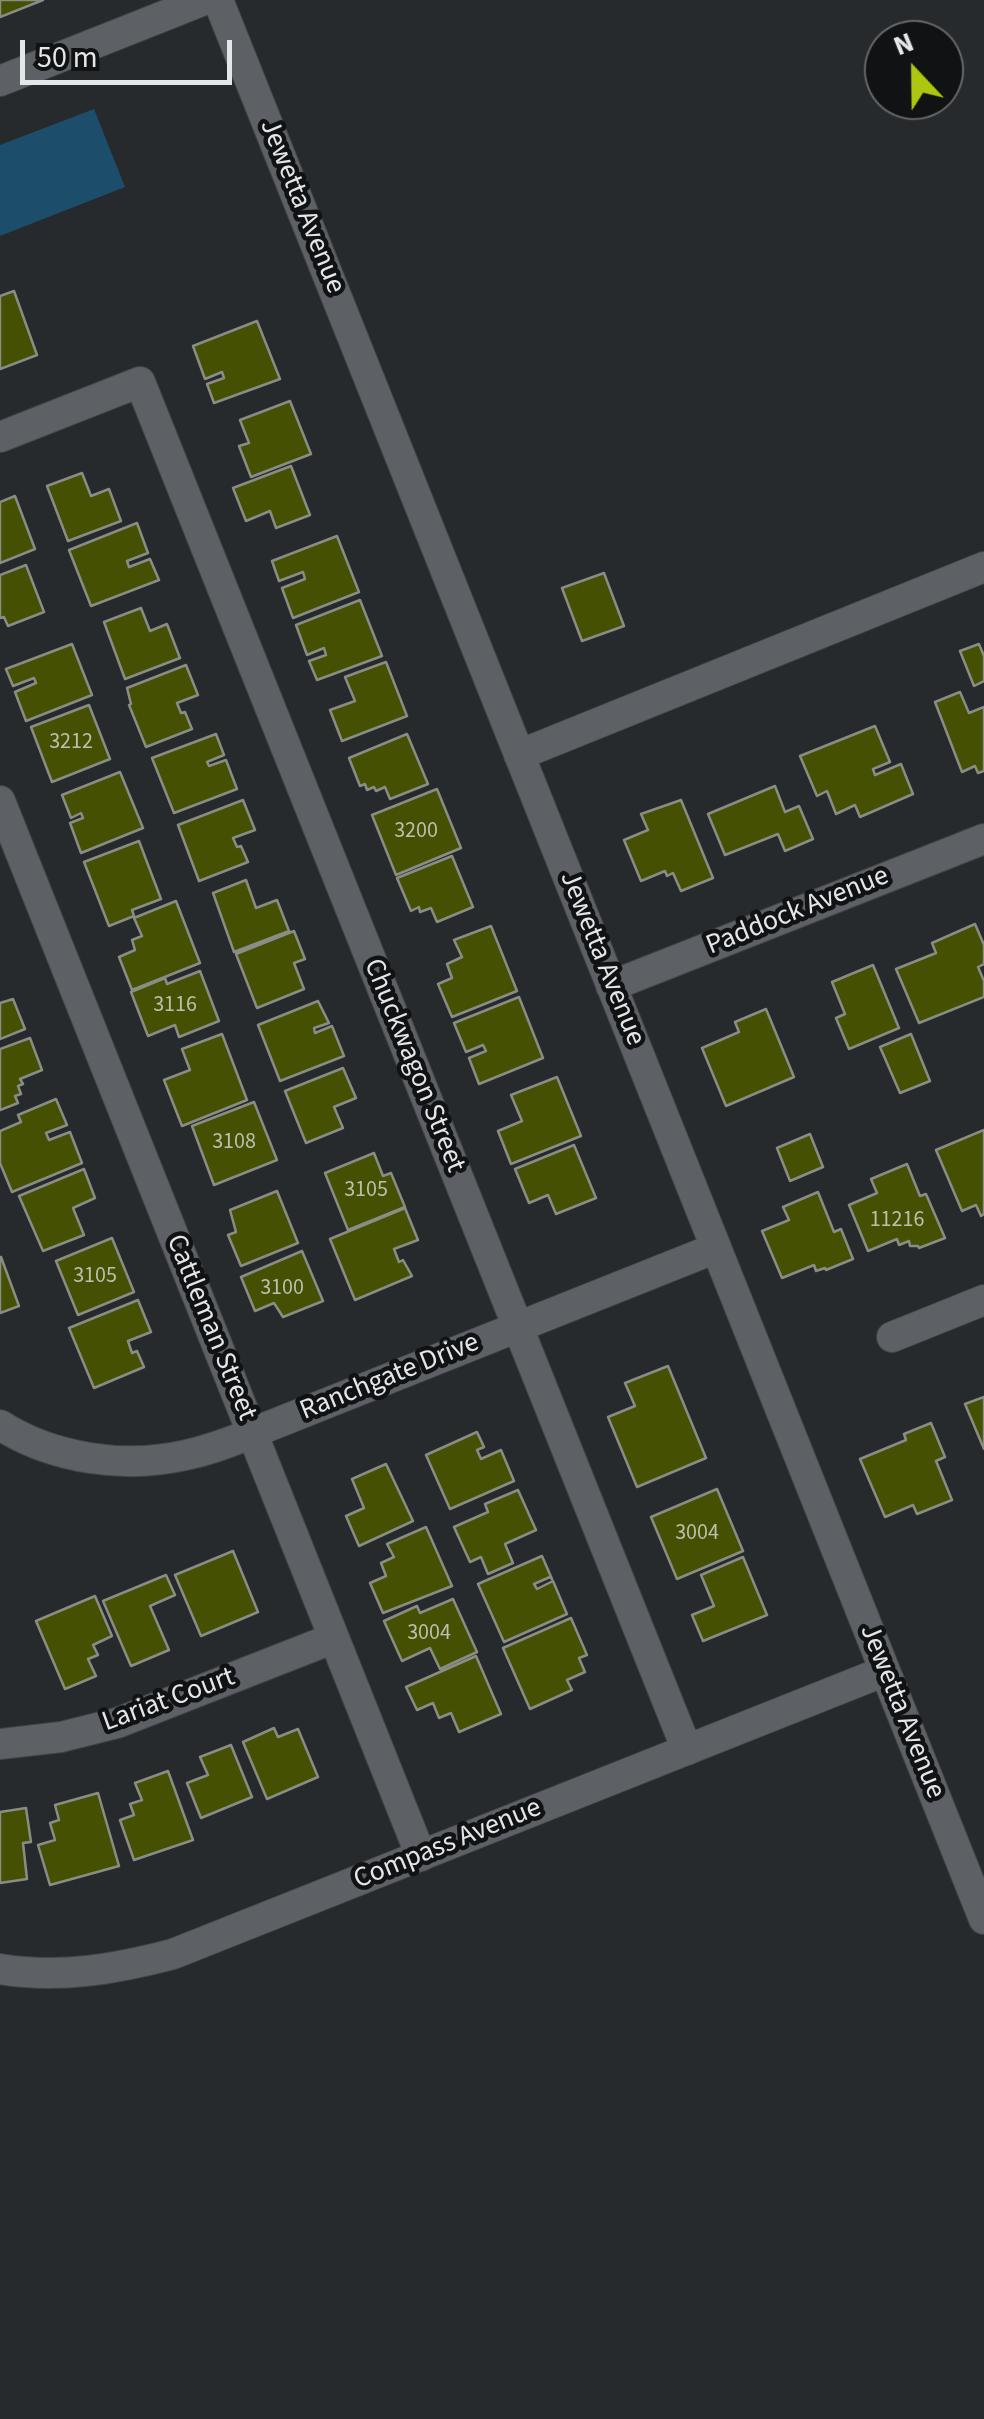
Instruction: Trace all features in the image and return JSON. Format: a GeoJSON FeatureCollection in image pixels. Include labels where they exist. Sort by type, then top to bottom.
{"type":"FeatureCollection","features":[{"type":"Feature","properties":{"kind":"street"},"geometry":{"type":"LineString","coordinates":[[0,81],[204,0]]}},
{"type":"Feature","properties":{"kind":"street","name":"Jewetta Avenue"},"geometry":{"type":"LineString","coordinates":[[218,0],[984,1919]]}},
{"type":"Feature","properties":{"kind":"street","name":"Chuckwagon Street"},"geometry":{"type":"LineString","coordinates":[[0,437],[140,382],[686,1750]]}},
{"type":"Feature","properties":{"kind":"street"},"geometry":{"type":"LineString","coordinates":[[519,755],[984,568]]}},
{"type":"Feature","properties":{"kind":"street","name":"Cattleman Street"},"geometry":{"type":"LineString","coordinates":[[0,801],[421,1856]]}},
{"type":"Feature","properties":{"kind":"street","name":"Paddock Avenue"},"geometry":{"type":"LineString","coordinates":[[611,986],[984,838]]}},
{"type":"Feature","properties":{"kind":"street","name":"Ranchgate Drive"},"geometry":{"type":"LineString","coordinates":[[0,1425],[50,1448],[94,1458],[140,1461],[185,1456],[252,1433],[716,1248]]}},
{"type":"Feature","properties":{"kind":"street"},"geometry":{"type":"LineString","coordinates":[[892,1337],[984,1300]]}},
{"type":"Feature","properties":{"kind":"street","name":"Lariat Court"},"geometry":{"type":"LineString","coordinates":[[0,1744],[61,1737],[117,1723],[334,1638]]}},
{"type":"Feature","properties":{"kind":"street","name":"Compass Avenue"},"geometry":{"type":"LineString","coordinates":[[0,1969],[68,1973],[120,1968],[173,1954],[885,1671]]}},
{"type":"Feature","properties":{"kind":"shaded area"},"geometry":{"type":"Polygon","coordinates":[[[94,109],[125,187],[0,236],[0,145],[94,109]]]}},
{"type":"Feature","properties":{"kind":"building"},"geometry":{"type":"Polygon","coordinates":[[[0,0],[43,0],[0,17],[0,0]]]}},
{"type":"Feature","properties":{"kind":"building"},"geometry":{"type":"Polygon","coordinates":[[[14,291],[37,355],[0,369],[0,296],[14,291]]]}},
{"type":"Feature","properties":{"kind":"building"},"geometry":{"type":"Polygon","coordinates":[[[257,321],[280,379],[214,403],[207,384],[224,378],[222,372],[205,379],[193,346],[257,321]]]}},
{"type":"Feature","properties":{"kind":"building"},"geometry":{"type":"Polygon","coordinates":[[[290,401],[311,454],[251,477],[239,446],[249,443],[240,420],[290,401]]]}},
{"type":"Feature","properties":{"kind":"building"},"geometry":{"type":"Polygon","coordinates":[[[291,466],[310,515],[276,528],[270,511],[246,521],[233,488],[291,466]]]}},
{"type":"Feature","properties":{"kind":"building"},"geometry":{"type":"Polygon","coordinates":[[[82,473],[91,496],[109,489],[121,521],[68,541],[47,486],[82,473]]]}},
{"type":"Feature","properties":{"kind":"building"},"geometry":{"type":"Polygon","coordinates":[[[15,496],[35,549],[0,563],[0,502],[15,496]]]}},
{"type":"Feature","properties":{"kind":"building"},"geometry":{"type":"Polygon","coordinates":[[[137,523],[148,553],[127,561],[129,567],[150,559],[159,580],[91,606],[69,550],[137,523]]]}},
{"type":"Feature","properties":{"kind":"building"},"geometry":{"type":"Polygon","coordinates":[[[337,536],[359,592],[293,618],[282,588],[305,579],[303,572],[279,581],[272,561],[337,536]]]}},
{"type":"Feature","properties":{"kind":"building"},"geometry":{"type":"Polygon","coordinates":[[[26,565],[44,612],[8,626],[4,617],[0,618],[0,575],[26,565]]]}},
{"type":"Feature","properties":{"kind":"building"},"geometry":{"type":"Polygon","coordinates":[[[604,573],[624,626],[582,641],[562,588],[604,573]]]}},
{"type":"Feature","properties":{"kind":"building"},"geometry":{"type":"Polygon","coordinates":[[[360,600],[382,656],[317,680],[309,661],[326,655],[324,648],[307,655],[296,625],[360,600]]]}},
{"type":"Feature","properties":{"kind":"building"},"geometry":{"type":"Polygon","coordinates":[[[141,608],[150,631],[167,624],[180,658],[125,679],[104,622],[141,608]]]}},
{"type":"Feature","properties":{"kind":"building"},"geometry":{"type":"Polygon","coordinates":[[[72,644],[92,695],[26,721],[15,692],[36,683],[34,678],[13,686],[6,669],[72,644]]]}},
{"type":"Feature","properties":{"kind":"building"},"geometry":{"type":"Polygon","coordinates":[[[979,644],[984,656],[984,681],[974,686],[960,651],[979,644]]]}},
{"type":"Feature","properties":{"kind":"building"},"geometry":{"type":"Polygon","coordinates":[[[386,662],[407,716],[342,741],[330,710],[355,701],[345,677],[386,662]]]}},
{"type":"Feature","properties":{"kind":"building"},"geometry":{"type":"Polygon","coordinates":[[[186,665],[198,695],[177,703],[192,729],[146,747],[129,705],[127,688],[186,665]]]}},
{"type":"Feature","properties":{"kind":"building"},"geometry":{"type":"Polygon","coordinates":[[[960,692],[969,713],[984,707],[984,771],[978,773],[975,766],[962,772],[935,702],[960,692]]]}},
{"type":"Feature","properties":{"kind":"building"},"geometry":{"type":"Polygon","coordinates":[[[89,705],[110,759],[52,782],[31,727],[89,705]]]}},
{"type":"Feature","properties":{"kind":"building"},"geometry":{"type":"Polygon","coordinates":[[[875,726],[890,762],[873,769],[875,775],[901,764],[913,794],[860,817],[855,805],[836,814],[827,791],[817,796],[800,756],[875,726]]]}},
{"type":"Feature","properties":{"kind":"building"},"geometry":{"type":"Polygon","coordinates":[[[216,734],[224,755],[207,762],[209,766],[226,760],[237,789],[174,813],[152,758],[216,734]]]}},
{"type":"Feature","properties":{"kind":"building"},"geometry":{"type":"Polygon","coordinates":[[[407,734],[428,784],[390,799],[385,787],[376,791],[374,787],[367,790],[365,784],[360,786],[349,758],[407,734]]]}},
{"type":"Feature","properties":{"kind":"building"},"geometry":{"type":"Polygon","coordinates":[[[120,772],[143,828],[81,853],[70,823],[83,818],[81,813],[71,818],[62,795],[120,772]]]}},
{"type":"Feature","properties":{"kind":"building"},"geometry":{"type":"Polygon","coordinates":[[[775,786],[785,812],[799,806],[813,839],[785,851],[778,834],[725,855],[708,814],[775,786]]]}},
{"type":"Feature","properties":{"kind":"building"},"geometry":{"type":"Polygon","coordinates":[[[437,789],[461,848],[396,875],[372,815],[437,789]]]}},
{"type":"Feature","properties":{"kind":"building"},"geometry":{"type":"Polygon","coordinates":[[[243,800],[255,830],[233,838],[248,862],[199,881],[178,825],[243,800]]]}},
{"type":"Feature","properties":{"kind":"building"},"geometry":{"type":"Polygon","coordinates":[[[681,800],[713,878],[681,891],[673,873],[667,876],[665,871],[641,881],[624,840],[648,830],[641,814],[681,800]]]}},
{"type":"Feature","properties":{"kind":"building"},"geometry":{"type":"Polygon","coordinates":[[[139,841],[161,899],[132,910],[134,916],[109,926],[84,862],[139,841]]]}},
{"type":"Feature","properties":{"kind":"building"},"geometry":{"type":"Polygon","coordinates":[[[452,856],[473,907],[437,922],[431,908],[411,911],[397,878],[452,856]]]}},
{"type":"Feature","properties":{"kind":"building"},"geometry":{"type":"Polygon","coordinates":[[[246,880],[256,908],[277,900],[289,931],[234,952],[213,893],[246,880]]]}},
{"type":"Feature","properties":{"kind":"building"},"geometry":{"type":"Polygon","coordinates":[[[176,901],[200,963],[132,990],[119,957],[135,950],[132,940],[142,936],[134,918],[176,901]]]}},
{"type":"Feature","properties":{"kind":"building"},"geometry":{"type":"Polygon","coordinates":[[[975,924],[984,945],[984,964],[978,967],[984,981],[984,997],[919,1023],[896,969],[936,953],[932,943],[975,924]]]}},
{"type":"Feature","properties":{"kind":"building"},"geometry":{"type":"Polygon","coordinates":[[[491,926],[517,991],[452,1017],[438,984],[452,978],[447,964],[462,957],[454,940],[491,926]]]}},
{"type":"Feature","properties":{"kind":"building"},"geometry":{"type":"Polygon","coordinates":[[[294,931],[305,959],[294,963],[304,989],[257,1008],[236,954],[294,931]]]}},
{"type":"Feature","properties":{"kind":"building"},"geometry":{"type":"Polygon","coordinates":[[[873,965],[899,1028],[849,1049],[836,1018],[845,1014],[832,982],[873,965]]]}},
{"type":"Feature","properties":{"kind":"building"},"geometry":{"type":"Polygon","coordinates":[[[200,971],[219,1021],[179,1037],[175,1025],[148,1036],[131,992],[165,978],[167,984],[200,971]]]}},
{"type":"Feature","properties":{"kind":"building"},"geometry":{"type":"Polygon","coordinates":[[[519,997],[543,1058],[479,1084],[469,1058],[486,1051],[483,1045],[466,1052],[454,1023],[519,997]]]}},
{"type":"Feature","properties":{"kind":"building"},"geometry":{"type":"Polygon","coordinates":[[[13,999],[25,1029],[0,1039],[0,1003],[13,999]]]}},
{"type":"Feature","properties":{"kind":"building"},"geometry":{"type":"Polygon","coordinates":[[[318,1001],[329,1023],[314,1028],[315,1033],[332,1026],[344,1056],[280,1081],[258,1025],[318,1001]]]}},
{"type":"Feature","properties":{"kind":"building"},"geometry":{"type":"Polygon","coordinates":[[[766,1009],[794,1077],[726,1106],[702,1048],[739,1032],[735,1022],[766,1009]]]}},
{"type":"Feature","properties":{"kind":"building"},"geometry":{"type":"Polygon","coordinates":[[[222,1034],[247,1100],[182,1126],[164,1080],[190,1070],[182,1049],[222,1034]]]}},
{"type":"Feature","properties":{"kind":"building"},"geometry":{"type":"Polygon","coordinates":[[[911,1034],[930,1081],[900,1093],[880,1047],[911,1034]]]}},
{"type":"Feature","properties":{"kind":"building"},"geometry":{"type":"Polygon","coordinates":[[[30,1038],[42,1070],[20,1079],[21,1094],[15,1096],[18,1103],[0,1110],[0,1049],[30,1038]]]}},
{"type":"Feature","properties":{"kind":"building"},"geometry":{"type":"Polygon","coordinates":[[[343,1068],[356,1098],[334,1107],[343,1128],[306,1143],[285,1091],[343,1068]]]}},
{"type":"Feature","properties":{"kind":"building"},"geometry":{"type":"Polygon","coordinates":[[[557,1077],[581,1136],[511,1164],[498,1131],[522,1121],[511,1095],[557,1077]]]}},
{"type":"Feature","properties":{"kind":"building"},"geometry":{"type":"Polygon","coordinates":[[[56,1099],[67,1125],[46,1133],[49,1140],[70,1132],[82,1163],[12,1192],[0,1163],[0,1131],[21,1122],[18,1115],[56,1099]]]}},
{"type":"Feature","properties":{"kind":"building"},"geometry":{"type":"Polygon","coordinates":[[[254,1102],[277,1160],[214,1185],[192,1126],[254,1102]]]}},
{"type":"Feature","properties":{"kind":"building"},"geometry":{"type":"Polygon","coordinates":[[[984,1130],[981,1216],[976,1205],[962,1211],[936,1150],[984,1130]]]}},
{"type":"Feature","properties":{"kind":"building"},"geometry":{"type":"Polygon","coordinates":[[[810,1134],[823,1167],[790,1181],[777,1148],[810,1134]]]}},
{"type":"Feature","properties":{"kind":"building"},"geometry":{"type":"Polygon","coordinates":[[[574,1145],[596,1198],[556,1214],[548,1195],[529,1203],[515,1169],[574,1145]]]}},
{"type":"Feature","properties":{"kind":"building"},"geometry":{"type":"Polygon","coordinates":[[[374,1153],[383,1176],[391,1173],[405,1207],[348,1230],[325,1173],[374,1153]]]}},
{"type":"Feature","properties":{"kind":"building"},"geometry":{"type":"Polygon","coordinates":[[[907,1164],[920,1196],[926,1194],[945,1238],[919,1248],[910,1246],[909,1241],[899,1245],[897,1239],[868,1251],[849,1205],[877,1193],[871,1179],[907,1164]]]}},
{"type":"Feature","properties":{"kind":"building"},"geometry":{"type":"Polygon","coordinates":[[[84,1169],[95,1198],[73,1208],[84,1235],[43,1251],[19,1196],[84,1169]]]}},
{"type":"Feature","properties":{"kind":"building"},"geometry":{"type":"Polygon","coordinates":[[[277,1191],[298,1243],[241,1266],[228,1235],[236,1232],[230,1210],[277,1191]]]}},
{"type":"Feature","properties":{"kind":"building"},"geometry":{"type":"Polygon","coordinates":[[[818,1192],[834,1232],[841,1229],[853,1259],[826,1270],[816,1271],[814,1265],[782,1278],[762,1231],[789,1220],[783,1207],[818,1192]]]}},
{"type":"Feature","properties":{"kind":"building"},"geometry":{"type":"Polygon","coordinates":[[[405,1208],[418,1240],[394,1249],[399,1262],[403,1260],[412,1276],[355,1300],[330,1239],[405,1208]]]}},
{"type":"Feature","properties":{"kind":"building"},"geometry":{"type":"Polygon","coordinates":[[[112,1238],[134,1292],[78,1315],[56,1261],[112,1238]]]}},
{"type":"Feature","properties":{"kind":"building"},"geometry":{"type":"Polygon","coordinates":[[[302,1251],[323,1301],[283,1317],[274,1303],[255,1311],[241,1277],[302,1251]]]}},
{"type":"Feature","properties":{"kind":"building"},"geometry":{"type":"Polygon","coordinates":[[[0,1257],[19,1306],[0,1313],[0,1257]]]}},
{"type":"Feature","properties":{"kind":"building"},"geometry":{"type":"Polygon","coordinates":[[[138,1300],[151,1332],[128,1341],[144,1367],[94,1388],[69,1328],[138,1300]]]}},
{"type":"Feature","properties":{"kind":"building"},"geometry":{"type":"Polygon","coordinates":[[[668,1366],[706,1458],[637,1487],[608,1417],[635,1406],[625,1383],[668,1366]]]}},
{"type":"Feature","properties":{"kind":"building"},"geometry":{"type":"Polygon","coordinates":[[[984,1397],[984,1449],[965,1404],[984,1397]]]}},
{"type":"Feature","properties":{"kind":"building"},"geometry":{"type":"Polygon","coordinates":[[[931,1423],[945,1457],[936,1461],[952,1500],[917,1514],[913,1505],[885,1517],[860,1459],[906,1440],[904,1434],[931,1423]]]}},
{"type":"Feature","properties":{"kind":"building"},"geometry":{"type":"Polygon","coordinates":[[[477,1432],[484,1447],[477,1450],[481,1459],[501,1450],[514,1481],[450,1509],[426,1455],[477,1432]]]}},
{"type":"Feature","properties":{"kind":"building"},"geometry":{"type":"Polygon","coordinates":[[[386,1464],[413,1521],[359,1546],[346,1516],[364,1508],[352,1479],[386,1464]]]}},
{"type":"Feature","properties":{"kind":"building"},"geometry":{"type":"Polygon","coordinates":[[[717,1489],[743,1551],[677,1579],[651,1517],[717,1489]]]}},
{"type":"Feature","properties":{"kind":"building"},"geometry":{"type":"Polygon","coordinates":[[[518,1490],[536,1530],[505,1544],[513,1563],[488,1574],[481,1557],[470,1562],[454,1527],[488,1512],[485,1504],[518,1490]]]}},
{"type":"Feature","properties":{"kind":"building"},"geometry":{"type":"Polygon","coordinates":[[[426,1527],[452,1586],[383,1613],[370,1583],[386,1576],[381,1563],[394,1557],[387,1544],[426,1527]]]}},
{"type":"Feature","properties":{"kind":"building"},"geometry":{"type":"Polygon","coordinates":[[[233,1551],[258,1612],[201,1636],[175,1575],[233,1551]]]}},
{"type":"Feature","properties":{"kind":"building"},"geometry":{"type":"Polygon","coordinates":[[[542,1556],[552,1579],[534,1584],[537,1589],[553,1581],[567,1614],[504,1642],[478,1584],[542,1556]]]}},
{"type":"Feature","properties":{"kind":"building"},"geometry":{"type":"Polygon","coordinates":[[[743,1557],[767,1615],[703,1641],[692,1615],[714,1606],[701,1575],[743,1557]]]}},
{"type":"Feature","properties":{"kind":"building"},"geometry":{"type":"Polygon","coordinates":[[[166,1575],[175,1595],[150,1606],[169,1650],[131,1666],[103,1601],[166,1575]]]}},
{"type":"Feature","properties":{"kind":"building"},"geometry":{"type":"Polygon","coordinates":[[[95,1596],[112,1636],[93,1645],[98,1655],[88,1659],[96,1676],[65,1689],[36,1621],[95,1596]]]}},
{"type":"Feature","properties":{"kind":"building"},"geometry":{"type":"Polygon","coordinates":[[[453,1599],[477,1652],[440,1669],[430,1648],[402,1661],[384,1621],[417,1606],[420,1613],[453,1599]]]}},
{"type":"Feature","properties":{"kind":"building"},"geometry":{"type":"Polygon","coordinates":[[[571,1618],[587,1655],[579,1658],[585,1672],[567,1680],[572,1690],[530,1709],[503,1648],[571,1618]]]}},
{"type":"Feature","properties":{"kind":"building"},"geometry":{"type":"Polygon","coordinates":[[[476,1656],[501,1714],[459,1732],[451,1713],[439,1718],[433,1703],[417,1710],[406,1687],[476,1656]]]}},
{"type":"Feature","properties":{"kind":"building"},"geometry":{"type":"Polygon","coordinates":[[[274,1728],[278,1737],[298,1729],[318,1777],[267,1799],[243,1742],[274,1728]]]}},
{"type":"Feature","properties":{"kind":"building"},"geometry":{"type":"Polygon","coordinates":[[[231,1745],[252,1797],[201,1818],[187,1783],[208,1775],[200,1757],[231,1745]]]}},
{"type":"Feature","properties":{"kind":"building"},"geometry":{"type":"Polygon","coordinates":[[[168,1771],[193,1840],[134,1860],[120,1820],[134,1815],[130,1804],[142,1800],[135,1783],[168,1771]]]}},
{"type":"Feature","properties":{"kind":"building"},"geometry":{"type":"Polygon","coordinates":[[[98,1793],[119,1866],[50,1885],[38,1845],[55,1840],[50,1823],[59,1820],[55,1805],[98,1793]]]}},
{"type":"Feature","properties":{"kind":"building"},"geometry":{"type":"Polygon","coordinates":[[[26,1808],[31,1842],[23,1843],[27,1879],[0,1883],[0,1812],[26,1808]]]}}]}
